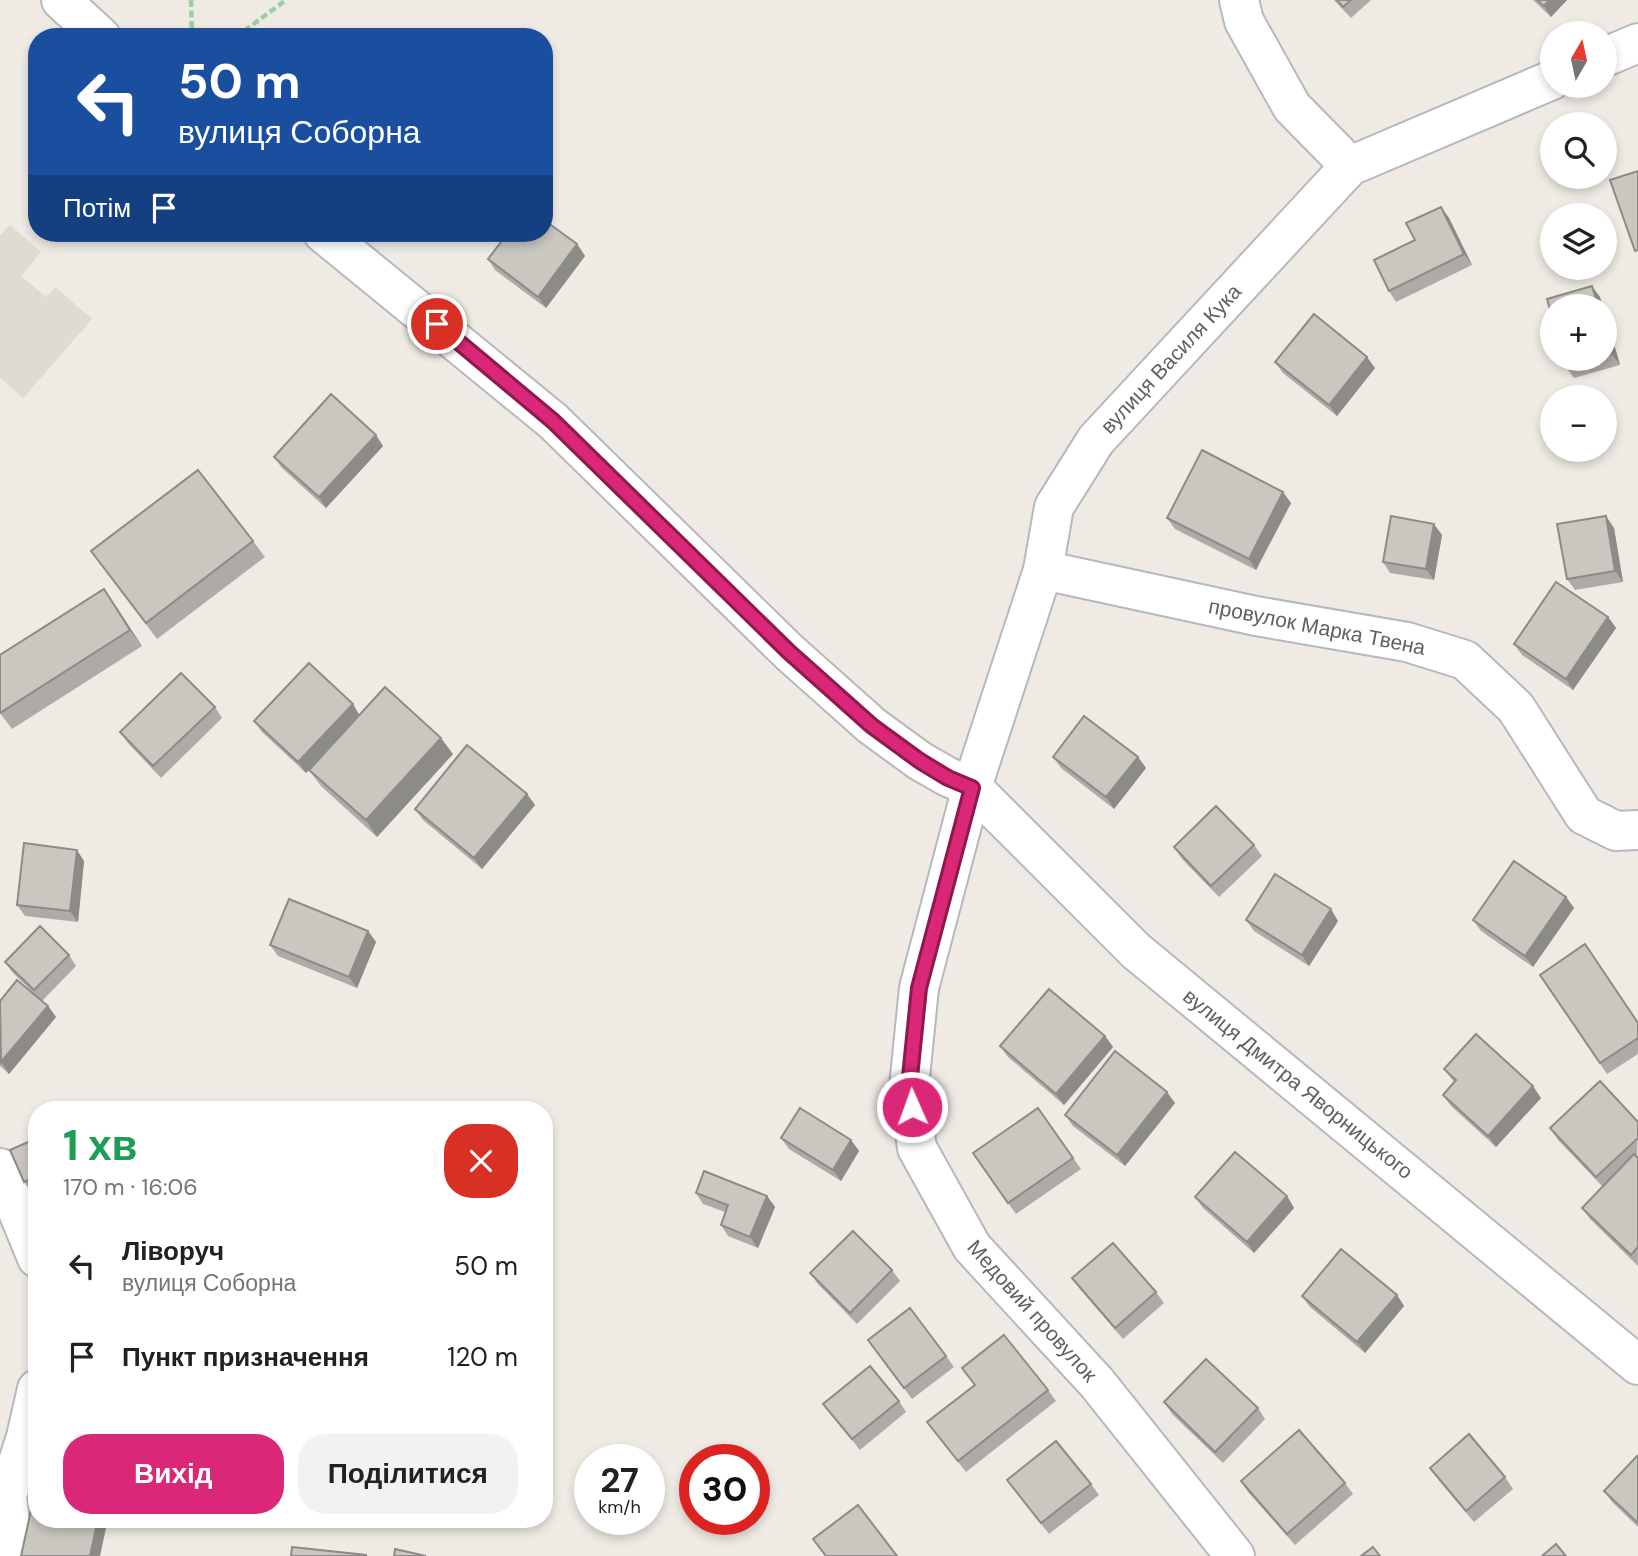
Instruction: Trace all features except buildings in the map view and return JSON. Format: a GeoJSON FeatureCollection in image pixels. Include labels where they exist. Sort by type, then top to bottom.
{"type":"FeatureCollection","features":[{"type":"Feature","properties":{"kind":"street"},"geometry":{"type":"LineString","coordinates":[[61,0],[91,28]]}},
{"type":"Feature","properties":{"kind":"street"},"geometry":{"type":"LineString","coordinates":[[1239,0],[1244,22],[1292,107],[1350,166]]}},
{"type":"Feature","properties":{"kind":"street"},"geometry":{"type":"LineString","coordinates":[[1617,52],[1638,43]]}},
{"type":"Feature","properties":{"kind":"street","name":"вулиця Василя Кука"},"geometry":{"type":"LineString","coordinates":[[972,788],[1043,570],[1054,507],[1096,440],[1350,166],[1540,85]]}},
{"type":"Feature","properties":{"kind":"street","name":"вулиця Дмитра Яворницького"},"geometry":{"type":"LineString","coordinates":[[334,242],[553,421],[789,652],[872,726],[920,761],[948,778],[972,788],[1136,951],[1638,1365]]}},
{"type":"Feature","properties":{"kind":"street","name":"провулок Марка Твена"},"geometry":{"type":"LineString","coordinates":[[1043,570],[1256,616],[1407,642],[1465,660],[1516,708],[1584,815],[1616,831],[1638,830]]}},
{"type":"Feature","properties":{"kind":"street","name":"Медовий провулок"},"geometry":{"type":"LineString","coordinates":[[972,788],[919,988],[909,1087],[917,1148],[972,1247],[1097,1383],[1235,1556]]}},
{"type":"Feature","properties":{"kind":"street"},"geometry":{"type":"LineString","coordinates":[[0,1168],[28,1236]]}},
{"type":"Feature","properties":{"kind":"street"},"geometry":{"type":"LineString","coordinates":[[14,1556],[8,1496],[28,1428]]}},
{"type":"Feature","properties":{"kind":"path"},"geometry":{"type":"LineString","coordinates":[[191,0],[192,28]]}},
{"type":"Feature","properties":{"kind":"path"},"geometry":{"type":"LineString","coordinates":[[248,28],[286,0]]}},
{"type":"Feature","properties":{"kind":"shaded area"},"geometry":{"type":"Polygon","coordinates":[[[10,225],[41,252],[21,276],[46,297],[55,287],[92,319],[23,398],[0,378],[0,236],[10,225]]]}},
{"type":"Feature","properties":{"kind":"route"},"geometry":{"type":"LineString","coordinates":[[437,324],[553,421],[789,652],[872,726],[920,761],[948,778],[972,788],[919,988],[909,1087],[912,1107]]}}]}
